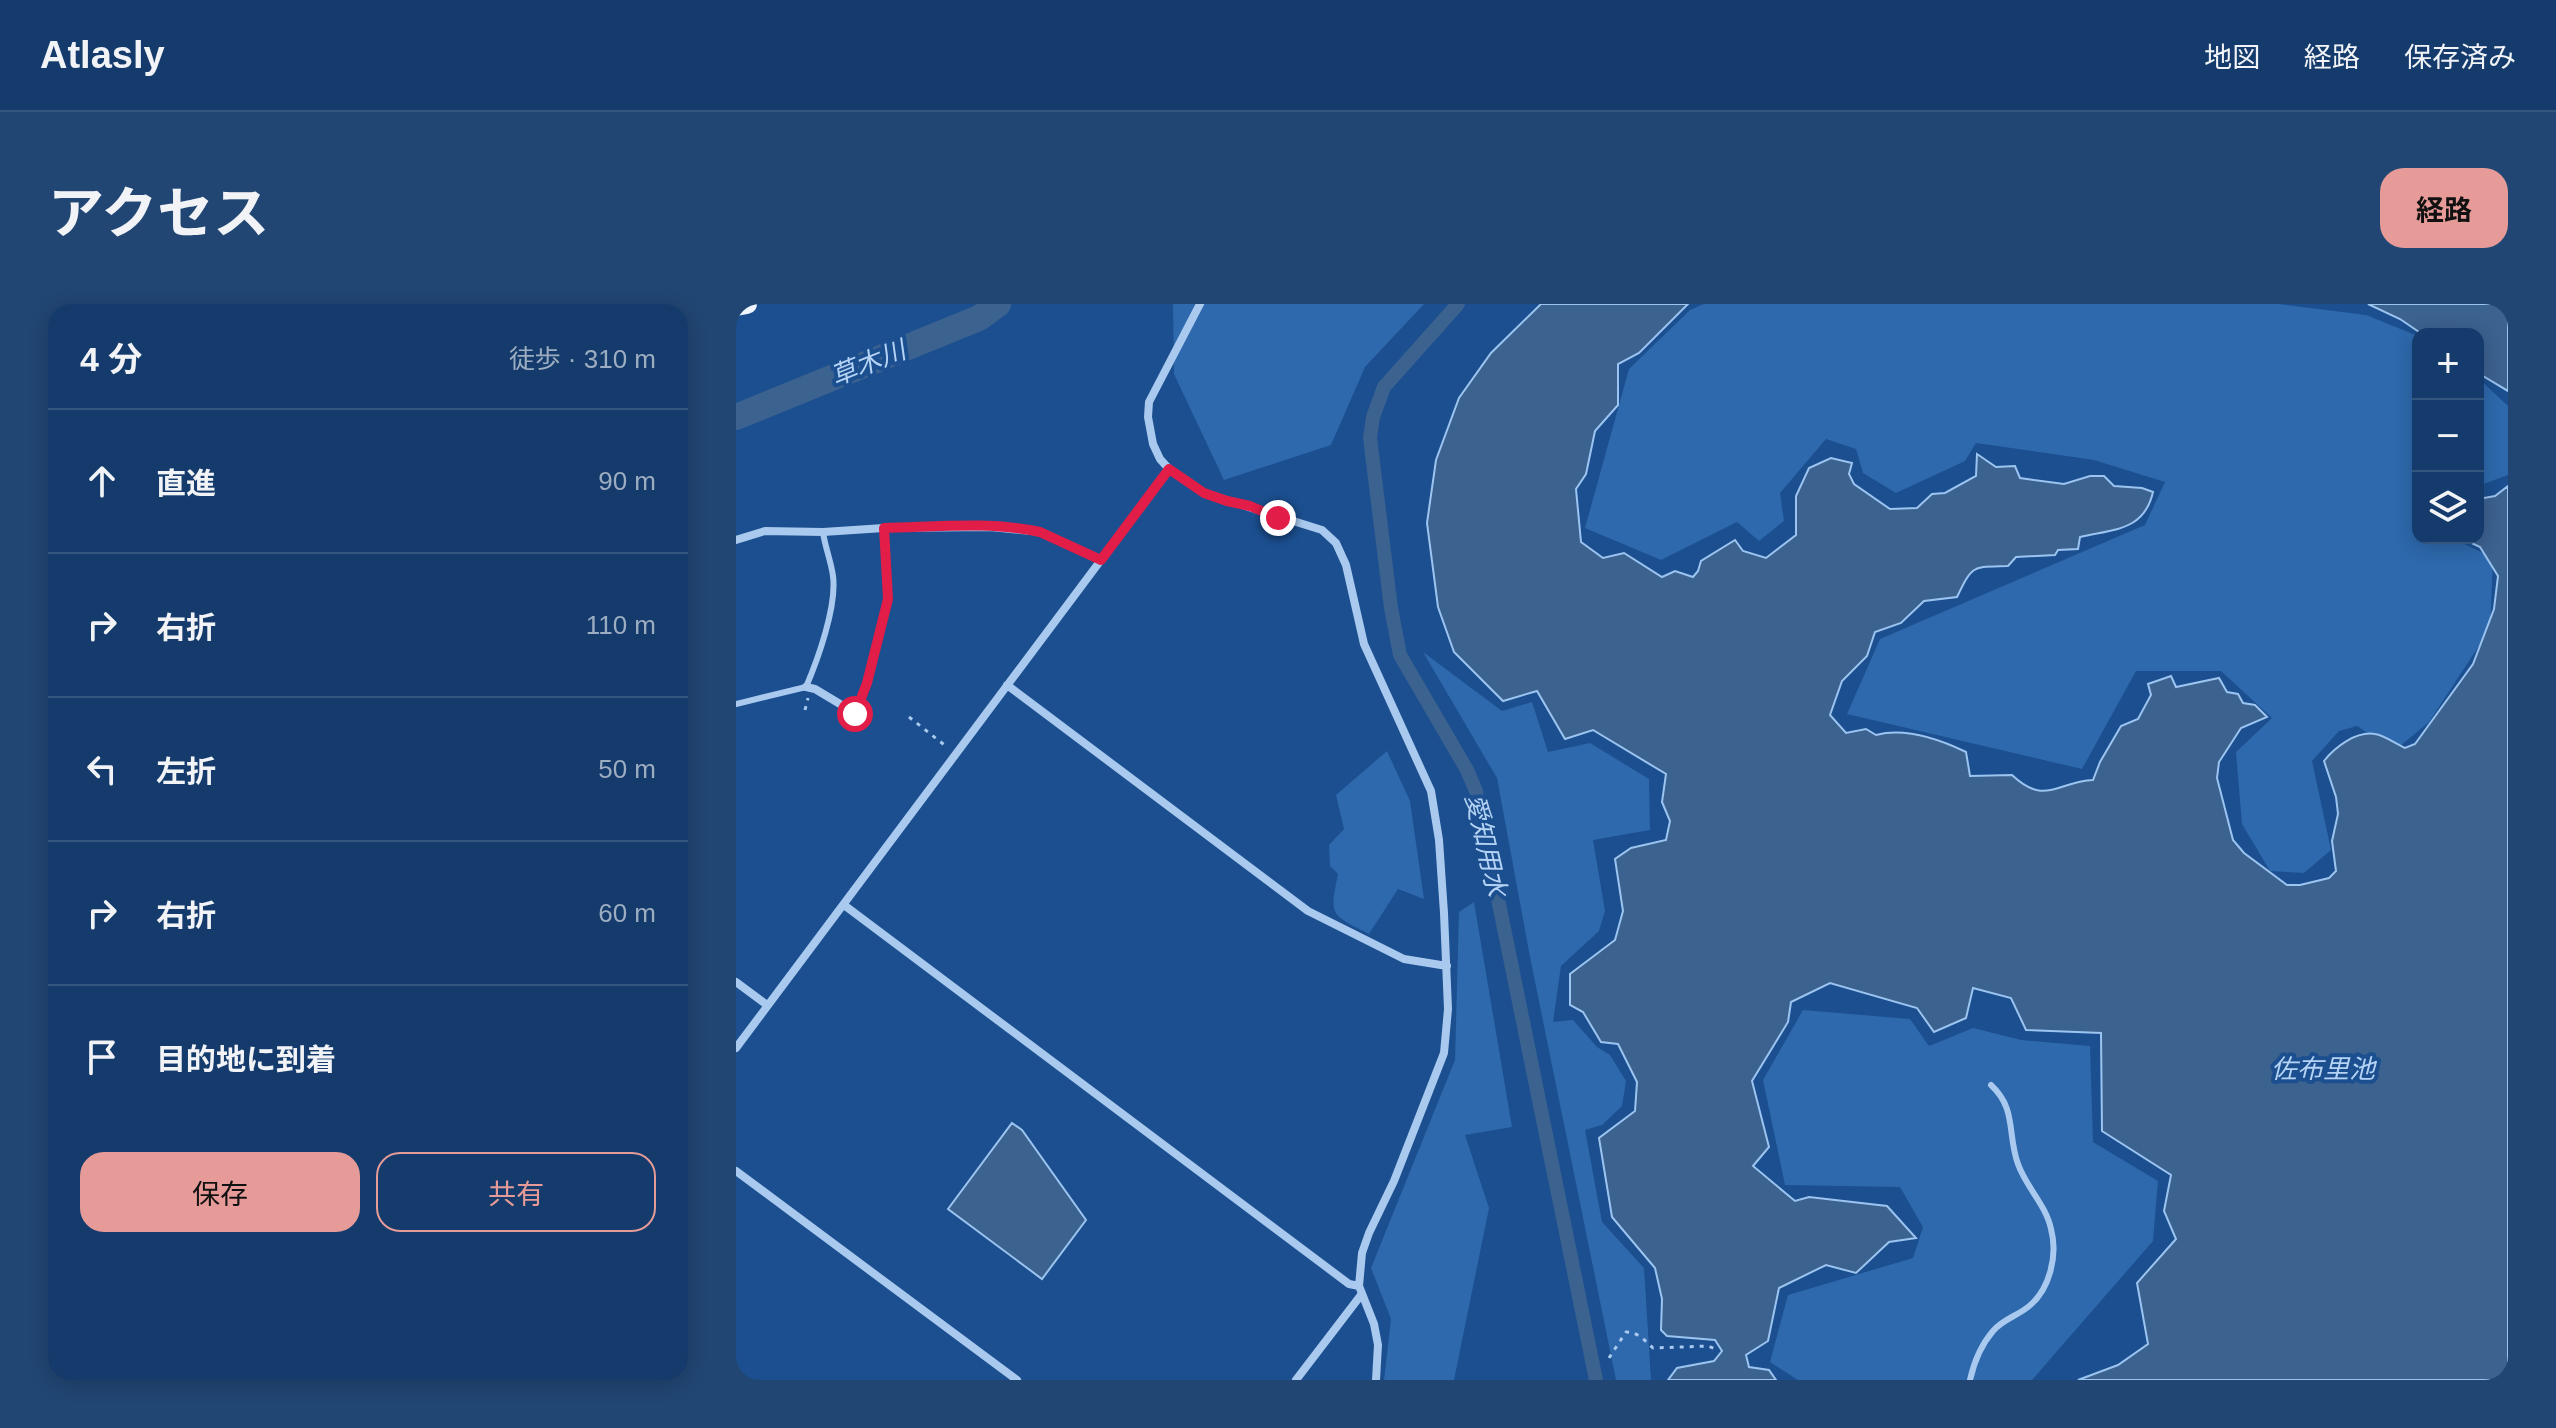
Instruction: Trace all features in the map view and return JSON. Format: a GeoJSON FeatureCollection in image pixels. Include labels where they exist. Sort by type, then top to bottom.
{"type":"FeatureCollection","features":[{"type":"Feature","properties":{"kind":"main road"},"geometry":{"type":"LineString","coordinates":[[736,306],[747,304]]}},
{"type":"Feature","properties":{"kind":"street"},"geometry":{"type":"LineString","coordinates":[[1200,304],[1149,402],[1148,417],[1153,444],[1160,459],[1169,469],[1204,493],[1322,530],[1336,543],[1346,565],[1364,644],[1431,791],[1439,840],[1447,966],[1448,1009],[1444,1053],[1362,1253],[1360,1290],[1374,1324],[1378,1345],[1376,1380]]}},
{"type":"Feature","properties":{"kind":"street"},"geometry":{"type":"LineString","coordinates":[[736,1048],[1169,469]]}},
{"type":"Feature","properties":{"kind":"street"},"geometry":{"type":"LineString","coordinates":[[736,540],[765,531],[990,527],[1040,532],[1101,560]]}},
{"type":"Feature","properties":{"kind":"street"},"geometry":{"type":"LineString","coordinates":[[1007,685],[1308,911],[1404,959],[1447,966]]}},
{"type":"Feature","properties":{"kind":"street"},"geometry":{"type":"LineString","coordinates":[[806,687],[815,689],[858,715]]}},
{"type":"Feature","properties":{"kind":"street"},"geometry":{"type":"LineString","coordinates":[[844,905],[1360,1290]]}},
{"type":"Feature","properties":{"kind":"street"},"geometry":{"type":"LineString","coordinates":[[736,982],[767,1005]]}},
{"type":"Feature","properties":{"kind":"street"},"geometry":{"type":"LineString","coordinates":[[736,1171],[1017,1380]]}},
{"type":"Feature","properties":{"kind":"street"},"geometry":{"type":"LineString","coordinates":[[1296,1380],[1360,1290]]}},
{"type":"Feature","properties":{"kind":"lane"},"geometry":{"type":"LineString","coordinates":[[736,704],[806,687],[819,658],[832,595],[833,579],[823,532]]}},
{"type":"Feature","properties":{"kind":"lane"},"geometry":{"type":"LineString","coordinates":[[1970,1380],[1975,1360],[1993,1331],[2003,1321],[2026,1309],[2042,1291],[2049,1277],[2054,1244],[2050,1222],[2017,1163],[2006,1102],[1991,1085]]}},
{"type":"Feature","properties":{"kind":"path"},"geometry":{"type":"LineString","coordinates":[[858,715],[888,599],[884,528]]}},
{"type":"Feature","properties":{"kind":"path"},"geometry":{"type":"LineString","coordinates":[[909,717],[956,754]]}},
{"type":"Feature","properties":{"kind":"path"},"geometry":{"type":"LineString","coordinates":[[1609,1358],[1626,1332],[1641,1336],[1653,1348],[1708,1346],[1718,1350]]}},
{"type":"Feature","properties":{"kind":"shaded area"},"geometry":{"type":"Polygon","coordinates":[[[1173,304],[1424,304],[1365,367],[1331,445],[1224,480],[1174,374],[1173,304]]]}},
{"type":"Feature","properties":{"kind":"shaded area"},"geometry":{"type":"Polygon","coordinates":[[[1704,304],[2278,304],[2366,315],[2412,334],[2412,544],[2464,544],[2493,558],[2490,629],[2429,722],[2394,751],[2357,726],[2339,731],[2312,761],[2331,850],[2304,873],[2270,871],[2242,824],[2236,752],[2272,718],[2221,671],[2136,671],[2082,769],[1847,714],[1880,639],[2145,525],[2165,482],[2094,460],[1976,443],[1965,461],[1896,493],[1863,473],[1856,449],[1826,439],[1780,493],[1784,521],[1759,541],[1737,522],[1661,560],[1585,528],[1629,369],[1690,310],[1704,304]]]}},
{"type":"Feature","properties":{"kind":"shaded area"},"geometry":{"type":"Polygon","coordinates":[[[2484,384],[2508,406],[2508,475],[2484,484],[2484,384]]]}},
{"type":"Feature","properties":{"kind":"shaded area"},"geometry":{"type":"Polygon","coordinates":[[[1423,652],[1502,711],[1532,702],[1548,752],[1590,743],[1649,779],[1650,830],[1593,840],[1605,911],[1599,931],[1561,966],[1553,1022],[1573,1020],[1597,1047],[1610,1055],[1626,1081],[1622,1106],[1602,1125],[1585,1130],[1602,1222],[1644,1268],[1651,1380],[1616,1380],[1497,778],[1423,652]]]}},
{"type":"Feature","properties":{"kind":"shaded area"},"geometry":{"type":"Polygon","coordinates":[[[1387,751],[1410,801],[1424,899],[1398,889],[1369,934],[1336,913],[1334,899],[1338,874],[1330,866],[1329,845],[1344,829],[1336,795],[1387,751]]]}},
{"type":"Feature","properties":{"kind":"shaded area"},"geometry":{"type":"Polygon","coordinates":[[[1474,902],[1512,1127],[1465,1135],[1489,1208],[1454,1380],[1384,1380],[1391,1319],[1371,1268],[1455,1060],[1459,912],[1474,902]]]}},
{"type":"Feature","properties":{"kind":"shaded area"},"geometry":{"type":"Polygon","coordinates":[[[1803,1010],[1910,1019],[1929,1046],[1973,1028],[2021,1040],[2090,1046],[2093,1142],[2158,1181],[2153,1241],[2032,1380],[1798,1380],[1770,1362],[1788,1295],[1913,1258],[1923,1227],[1900,1187],[1785,1185],[1763,1080],[1803,1010]]]}},
{"type":"Feature","properties":{"kind":"water","name":"佐布里池"},"geometry":{"type":"Polygon","coordinates":[[[1541,304],[1688,304],[1639,353],[1618,364],[1618,405],[1595,431],[1586,474],[1576,489],[1581,542],[1603,558],[1624,553],[1662,577],[1675,571],[1693,577],[1701,561],[1735,540],[1743,551],[1766,558],[1796,535],[1796,496],[1809,468],[1831,458],[1852,463],[1849,474],[1854,484],[1890,509],[1917,508],[1932,494],[1945,493],[1976,476],[1977,454],[1996,467],[2015,466],[2020,478],[2064,484],[2090,476],[2104,476],[2114,486],[2153,492],[2143,514],[2126,526],[2080,537],[2078,549],[2058,550],[2055,555],[2016,557],[2008,566],[1975,570],[1957,597],[1924,601],[1901,623],[1875,632],[1867,656],[1842,681],[1830,715],[1846,733],[1866,729],[1876,735],[1911,733],[1945,743],[1966,752],[1970,776],[2012,775],[2024,784],[2043,791],[2093,780],[2121,726],[2138,719],[2151,695],[2148,684],[2171,676],[2176,687],[2219,678],[2227,692],[2238,694],[2243,703],[2255,705],[2267,717],[2241,728],[2219,762],[2217,778],[2233,840],[2244,853],[2287,885],[2329,878],[2336,871],[2332,841],[2338,814],[2336,797],[2324,761],[2334,750],[2361,735],[2379,735],[2405,748],[2415,744],[2473,664],[2494,609],[2498,576],[2480,547],[2474,544],[2484,544],[2484,498],[2495,496],[2508,486],[2508,1380],[2078,1380],[2118,1365],[2148,1344],[2137,1283],[2176,1239],[2164,1211],[2171,1175],[2102,1131],[2101,1033],[2026,1030],[2011,998],[1973,988],[1966,1018],[1934,1032],[1917,1008],[1830,983],[1791,1002],[1788,1022],[1752,1081],[1769,1147],[1753,1166],[1795,1201],[1809,1197],[1887,1206],[1916,1238],[1889,1242],[1856,1273],[1826,1265],[1779,1288],[1768,1341],[1746,1355],[1749,1367],[1769,1370],[1776,1380],[1668,1380],[1677,1368],[1714,1361],[1722,1351],[1715,1340],[1667,1336],[1661,1330],[1662,1299],[1655,1268],[1612,1217],[1599,1138],[1635,1111],[1637,1082],[1618,1044],[1601,1042],[1583,1012],[1570,1005],[1570,974],[1615,940],[1623,911],[1615,859],[1631,848],[1666,840],[1670,821],[1662,802],[1666,774],[1593,730],[1565,739],[1537,691],[1503,701],[1454,652],[1438,607],[1427,523],[1436,460],[1459,398],[1491,353],[1541,304]]]}},
{"type":"Feature","properties":{"kind":"water"},"geometry":{"type":"Polygon","coordinates":[[[2368,304],[2508,304],[2508,391],[2484,377],[2484,328],[2413,328],[2368,304]]]}},
{"type":"Feature","properties":{"kind":"water"},"geometry":{"type":"Polygon","coordinates":[[[1012,1123],[1022,1130],[1086,1220],[1042,1279],[948,1209],[1012,1123]]]}},
{"type":"Feature","properties":{"kind":"waterway","name":"草木川"},"geometry":{"type":"LineString","coordinates":[[736,417],[979,318],[998,304]]}},
{"type":"Feature","properties":{"kind":"waterway","name":"愛知用水"},"geometry":{"type":"LineString","coordinates":[[1458,304],[1384,387],[1373,417],[1370,438],[1391,608],[1400,655],[1476,791],[1596,1380]]}},
{"type":"Feature","properties":{"kind":"route"},"geometry":{"type":"LineString","coordinates":[[855,714],[867,683],[888,599],[884,528],[990,527],[1030,530],[1101,560],[1169,469],[1204,493],[1250,506],[1278,518]]}}]}
